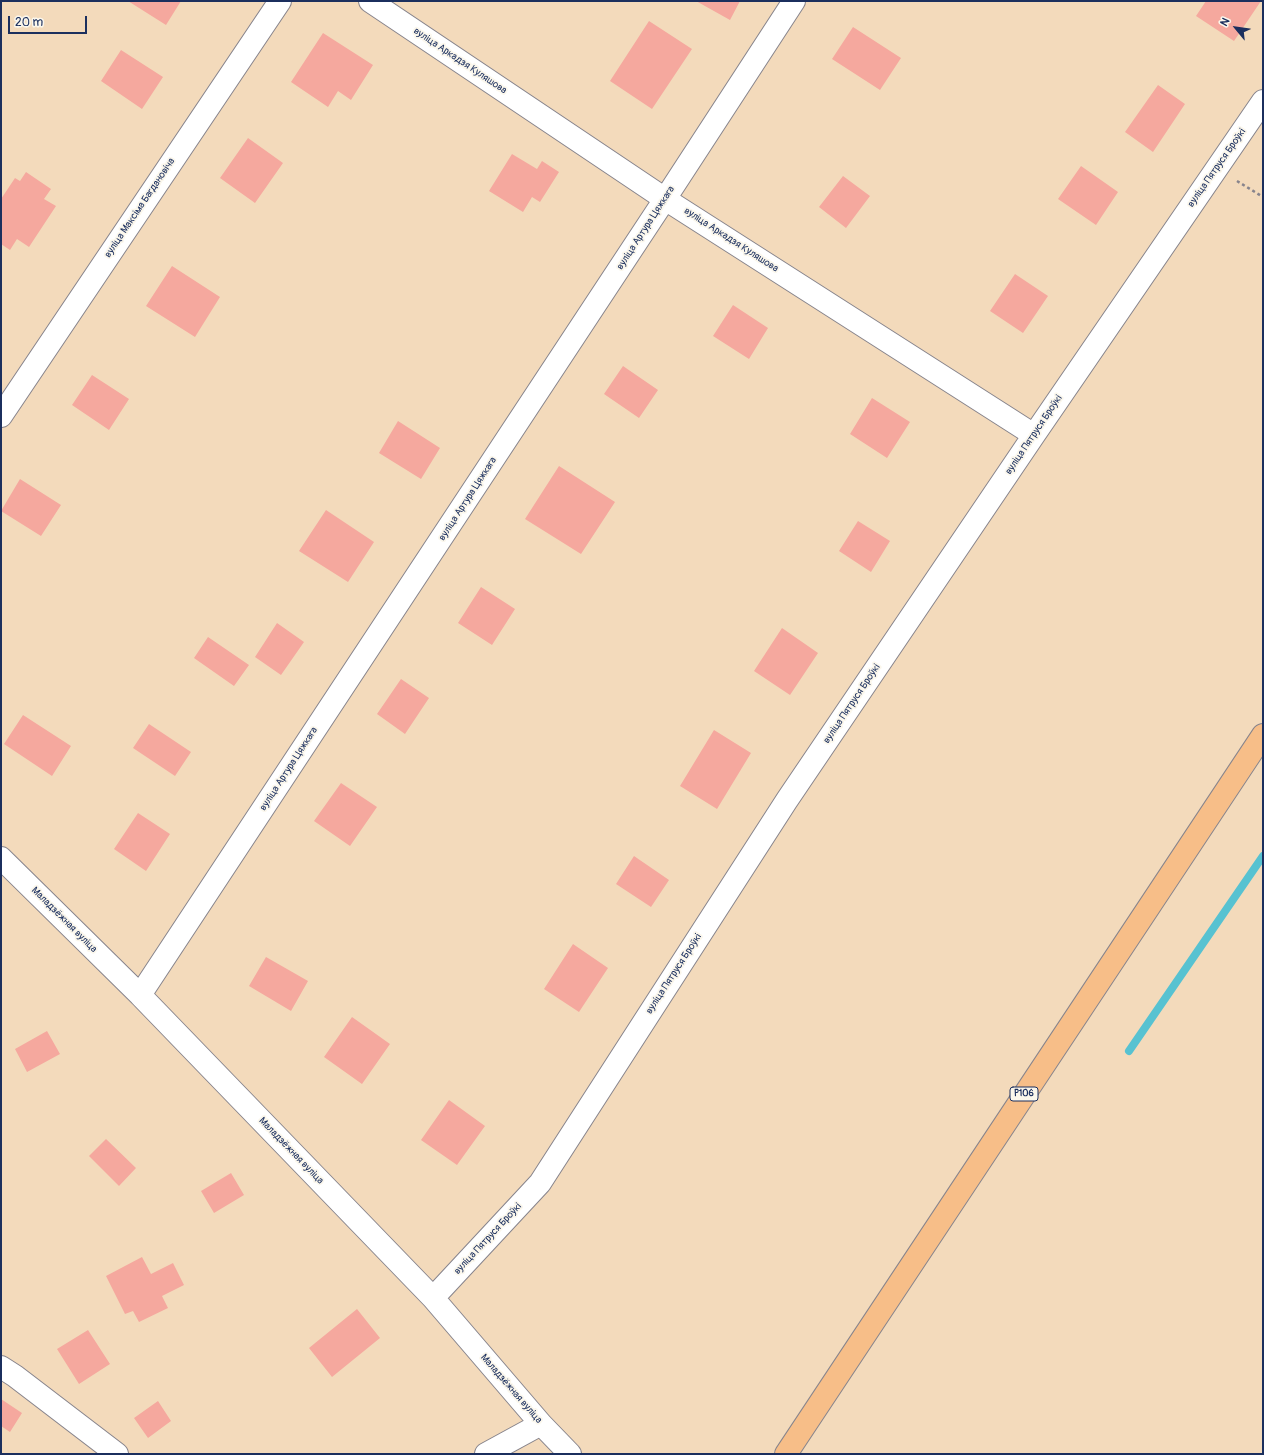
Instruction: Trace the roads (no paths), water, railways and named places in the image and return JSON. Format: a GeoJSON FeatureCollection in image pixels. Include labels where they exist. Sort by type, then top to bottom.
{"type":"FeatureCollection","features":[{"type":"Feature","properties":{"kind":"main road","name":"Р106"},"geometry":{"type":"LineString","coordinates":[[786,1454],[1263,735]]}},
{"type":"Feature","properties":{"kind":"street","name":"вуліца Максіма Багдановіча"},"geometry":{"type":"LineString","coordinates":[[1,416],[280,1]]}},
{"type":"Feature","properties":{"kind":"street","name":"вуліца Аркадзя Куляшова"},"geometry":{"type":"LineString","coordinates":[[370,1],[666,199],[1034,435]]}},
{"type":"Feature","properties":{"kind":"street","name":"вуліца Артура Цяжкага"},"geometry":{"type":"LineString","coordinates":[[140,995],[666,199],[794,1]]}},
{"type":"Feature","properties":{"kind":"street","name":"вуліца Пятруся Броўкі"},"geometry":{"type":"LineString","coordinates":[[433,1298],[540,1183],[787,800],[1034,435],[1263,101]]}},
{"type":"Feature","properties":{"kind":"street","name":"Маладзёжная вуліца"},"geometry":{"type":"LineString","coordinates":[[1,858],[140,995],[433,1298],[541,1424],[570,1454]]}},
{"type":"Feature","properties":{"kind":"street"},"geometry":{"type":"LineString","coordinates":[[1,1367],[117,1454]]}},
{"type":"Feature","properties":{"kind":"street"},"geometry":{"type":"LineString","coordinates":[[486,1454],[541,1424]]}},
{"type":"Feature","properties":{"kind":"waterway"},"geometry":{"type":"LineString","coordinates":[[1129,1051],[1263,856]]}}]}
